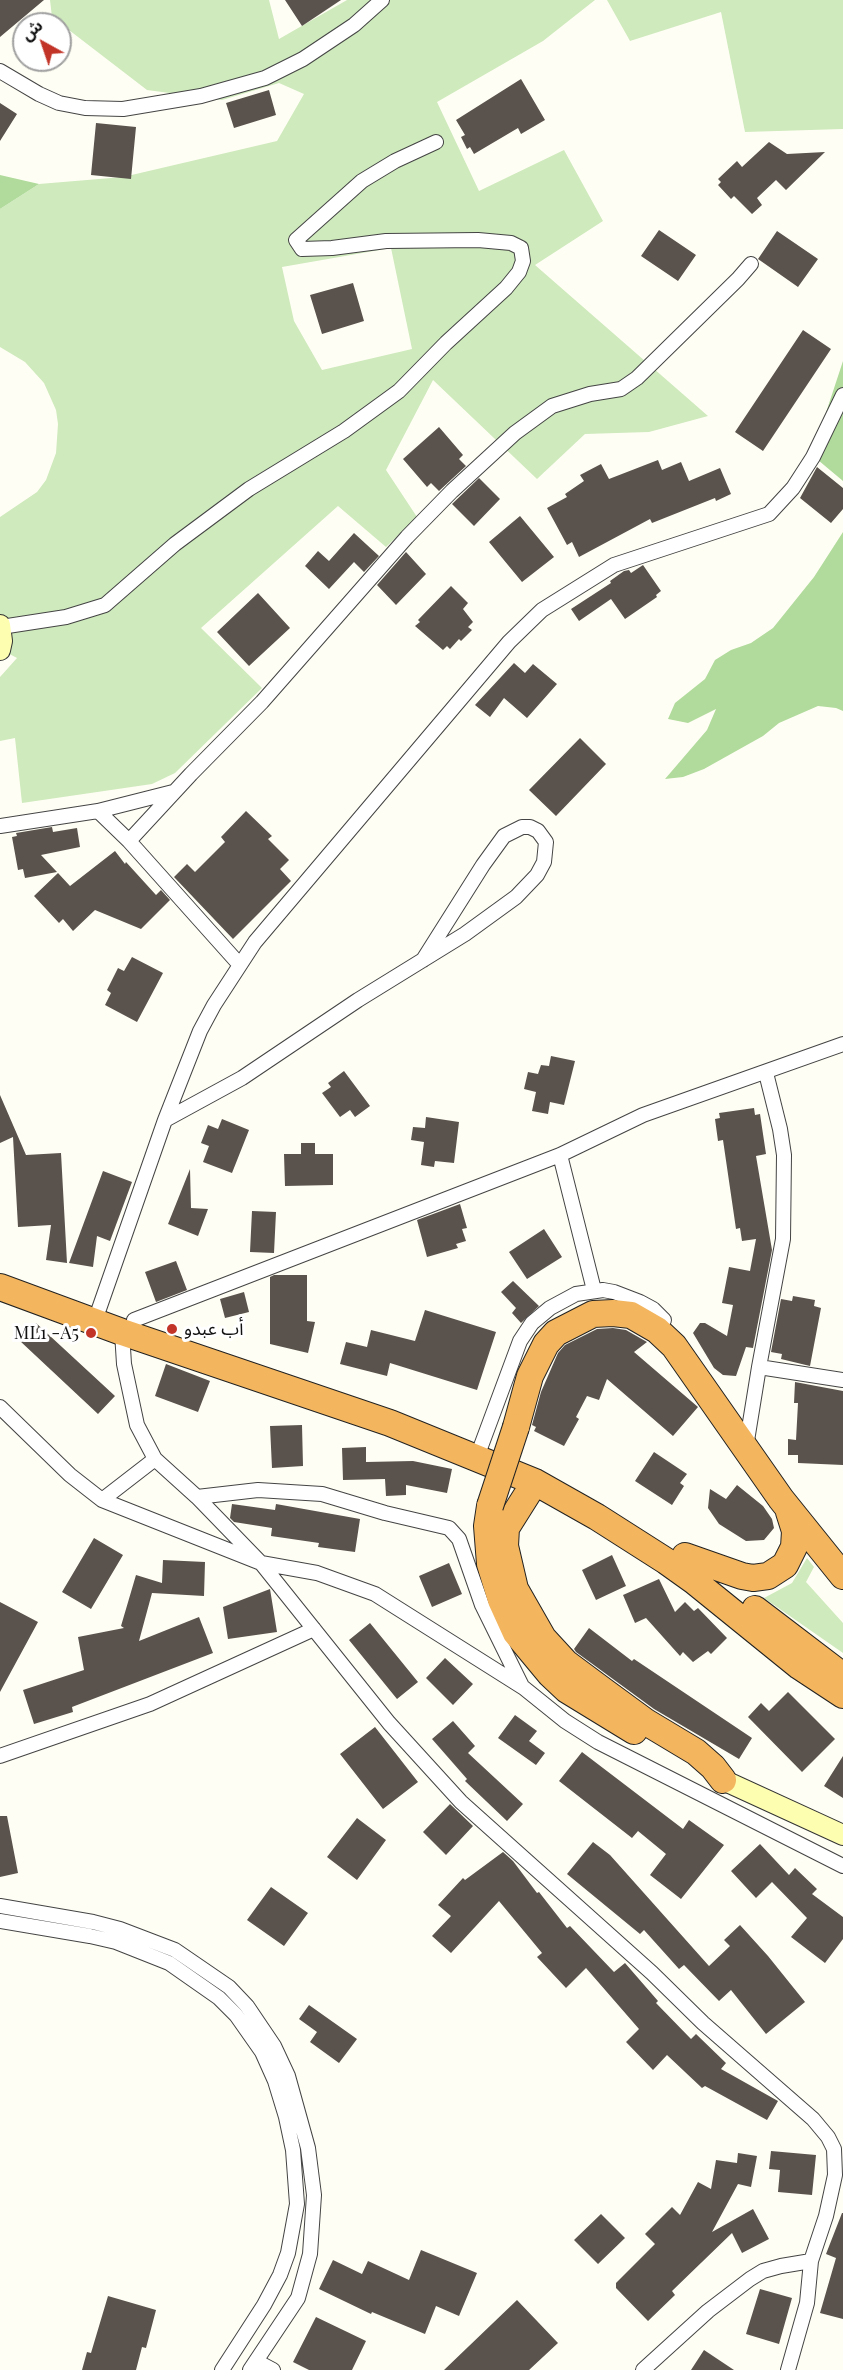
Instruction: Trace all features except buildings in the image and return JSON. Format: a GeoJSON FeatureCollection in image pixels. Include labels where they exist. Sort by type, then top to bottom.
{"type":"FeatureCollection","features":[{"type":"Feature","properties":{"kind":"highway"},"geometry":{"type":"LineString","coordinates":[[0,1273],[99,1309],[128,1326],[390,1423],[535,1482],[597,1516],[666,1561],[799,1666],[843,1695]]}},
{"type":"Feature","properties":{"kind":"highway"},"geometry":{"type":"LineString","coordinates":[[0,1287],[277,1368],[481,1446],[543,1473],[578,1491],[685,1556],[843,1676]]}},
{"type":"Feature","properties":{"kind":"highway"},"geometry":{"type":"LineString","coordinates":[[723,1780],[700,1770],[567,1690],[516,1634],[501,1600],[490,1564],[488,1526],[490,1506],[516,1428],[530,1376],[539,1356],[556,1333],[571,1323],[593,1314],[613,1312],[631,1315],[657,1330],[674,1346],[781,1499],[843,1576]]}},
{"type":"Feature","properties":{"kind":"highway"},"geometry":{"type":"LineString","coordinates":[[535,1482],[506,1528],[505,1546],[515,1589],[543,1638],[566,1663],[646,1722],[696,1752],[713,1767],[723,1780]]}},
{"type":"Feature","properties":{"kind":"highway"},"geometry":{"type":"LineString","coordinates":[[685,1556],[753,1578],[768,1576],[785,1565],[794,1547],[795,1531],[781,1499]]}},
{"type":"Feature","properties":{"kind":"street"},"geometry":{"type":"LineString","coordinates":[[0,71],[58,103],[85,108],[123,109],[201,96],[265,78],[303,59],[354,25],[382,0]]}},
{"type":"Feature","properties":{"kind":"street"},"geometry":{"type":"LineString","coordinates":[[0,650],[2,641],[0,626],[66,616],[105,605],[175,544],[249,489],[344,431],[399,391],[446,343],[506,288],[523,264],[520,248],[511,243],[478,240],[386,241],[332,248],[302,249],[296,240],[362,181],[395,161],[436,142]]}},
{"type":"Feature","properties":{"kind":"street"},"geometry":{"type":"LineString","coordinates":[[129,841],[173,792],[262,702],[407,537],[515,433],[552,406],[590,394],[621,389],[637,378],[738,279],[750,264]]}},
{"type":"Feature","properties":{"kind":"street"},"geometry":{"type":"LineString","coordinates":[[99,1309],[165,1120],[200,1031],[239,964],[255,942],[509,642],[542,610],[614,565],[769,514],[793,488],[813,457],[843,395]]}},
{"type":"Feature","properties":{"kind":"street"},"geometry":{"type":"LineString","coordinates":[[0,826],[98,811],[173,792]]}},
{"type":"Feature","properties":{"kind":"street"},"geometry":{"type":"LineString","coordinates":[[98,811],[129,841],[239,964]]}},
{"type":"Feature","properties":{"kind":"street"},"geometry":{"type":"LineString","coordinates":[[165,1120],[242,1078],[358,1000],[423,960],[493,914],[516,897],[537,875],[544,862],[546,842],[538,831],[530,827],[522,827],[504,836],[423,960]]}},
{"type":"Feature","properties":{"kind":"street"},"geometry":{"type":"LineString","coordinates":[[788,2370],[807,2303],[811,2261],[826,2216],[835,2175],[834,2149],[828,2137],[813,2119],[703,2023],[652,1973],[461,1802],[389,1723],[261,1563],[197,1497],[155,1459],[137,1425],[124,1364],[128,1326],[560,1155],[643,1115],[843,1044]]}},
{"type":"Feature","properties":{"kind":"street"},"geometry":{"type":"LineString","coordinates":[[746,1449],[783,1239],[784,1155],[766,1073]]}},
{"type":"Feature","properties":{"kind":"street"},"geometry":{"type":"LineString","coordinates":[[560,1155],[594,1290]]}},
{"type":"Feature","properties":{"kind":"street"},"geometry":{"type":"LineString","coordinates":[[481,1446],[520,1341],[532,1323],[550,1308],[563,1300],[594,1290],[614,1292],[653,1309],[664,1320]]}},
{"type":"Feature","properties":{"kind":"street"},"geometry":{"type":"LineString","coordinates":[[759,1367],[843,1380]]}},
{"type":"Feature","properties":{"kind":"street"},"geometry":{"type":"LineString","coordinates":[[0,1407],[70,1475],[102,1500],[261,1563],[317,1573],[375,1594],[524,1688],[565,1721],[598,1742],[843,1866]]}},
{"type":"Feature","properties":{"kind":"street"},"geometry":{"type":"LineString","coordinates":[[102,1500],[155,1459]]}},
{"type":"Feature","properties":{"kind":"street"},"geometry":{"type":"LineString","coordinates":[[197,1497],[258,1490],[322,1494],[385,1513],[450,1528],[459,1539],[482,1605],[524,1688]]}},
{"type":"Feature","properties":{"kind":"street"},"geometry":{"type":"LineString","coordinates":[[0,1756],[150,1704],[314,1629]]}},
{"type":"Feature","properties":{"kind":"street"},"geometry":{"type":"LineString","coordinates":[[723,1780],[843,1835]]}},
{"type":"Feature","properties":{"kind":"street"},"geometry":{"type":"LineString","coordinates":[[0,1906],[93,1922],[136,1934],[175,1950],[229,1987],[247,2006],[274,2046],[288,2076],[300,2113],[315,2195],[310,2254],[302,2287],[298,2298],[253,2366],[273,2370]]}},
{"type":"Feature","properties":{"kind":"street"},"geometry":{"type":"LineString","coordinates":[[0,1921],[116,1942],[169,1963],[219,1998],[242,2023],[262,2052],[275,2082],[286,2117],[293,2150],[297,2204],[288,2253],[280,2275],[264,2306],[222,2370]]}},
{"type":"Feature","properties":{"kind":"street"},"geometry":{"type":"LineString","coordinates":[[644,2370],[708,2311],[750,2279],[763,2271],[811,2261]]}},
{"type":"Feature","properties":{"kind":"green space"},"geometry":{"type":"Polygon","coordinates":[[[50,0],[269,0],[279,39],[347,0],[595,0],[543,41],[437,102],[479,191],[564,150],[603,221],[535,265],[708,416],[649,432],[585,434],[537,479],[433,380],[386,470],[417,517],[386,547],[338,506],[201,628],[262,688],[175,773],[152,784],[22,803],[15,738],[0,741],[0,677],[17,658],[0,649],[0,517],[37,492],[46,480],[56,453],[58,424],[56,410],[44,383],[25,362],[0,347],[0,209],[39,184],[123,177],[277,141],[304,94],[279,83],[222,100],[147,90],[72,32],[72,12],[51,12],[50,0]],[[391,248],[282,267],[294,321],[322,370],[412,349],[391,248]]]}},
{"type":"Feature","properties":{"kind":"green space"},"geometry":{"type":"Polygon","coordinates":[[[607,0],[843,0],[843,129],[745,132],[721,12],[630,41],[607,0]]]}},
{"type":"Feature","properties":{"kind":"green space"},"geometry":{"type":"Polygon","coordinates":[[[0,175],[39,184],[0,209],[0,175]]]}},
{"type":"Feature","properties":{"kind":"green space"},"geometry":{"type":"Polygon","coordinates":[[[843,361],[843,481],[812,455],[843,361]]]}},
{"type":"Feature","properties":{"kind":"green space"},"geometry":{"type":"Polygon","coordinates":[[[843,532],[843,711],[818,706],[779,723],[763,736],[704,769],[683,777],[665,779],[707,730],[716,709],[688,723],[668,719],[675,703],[705,679],[715,660],[731,650],[751,643],[773,628],[814,577],[843,532]]]}},
{"type":"Feature","properties":{"kind":"green space"},"geometry":{"type":"Polygon","coordinates":[[[807,1558],[814,1567],[806,1582],[843,1623],[843,1653],[764,1598],[792,1583],[807,1558]]]}},
{"type":"Feature","properties":{"kind":"place","name":"أب عبدو"},"geometry":{"type":"Point","coordinates":[172,1329]}},
{"type":"Feature","properties":{"kind":"place","name":"ML1 -A5"},"geometry":{"type":"Point","coordinates":[91,1333]}}]}
